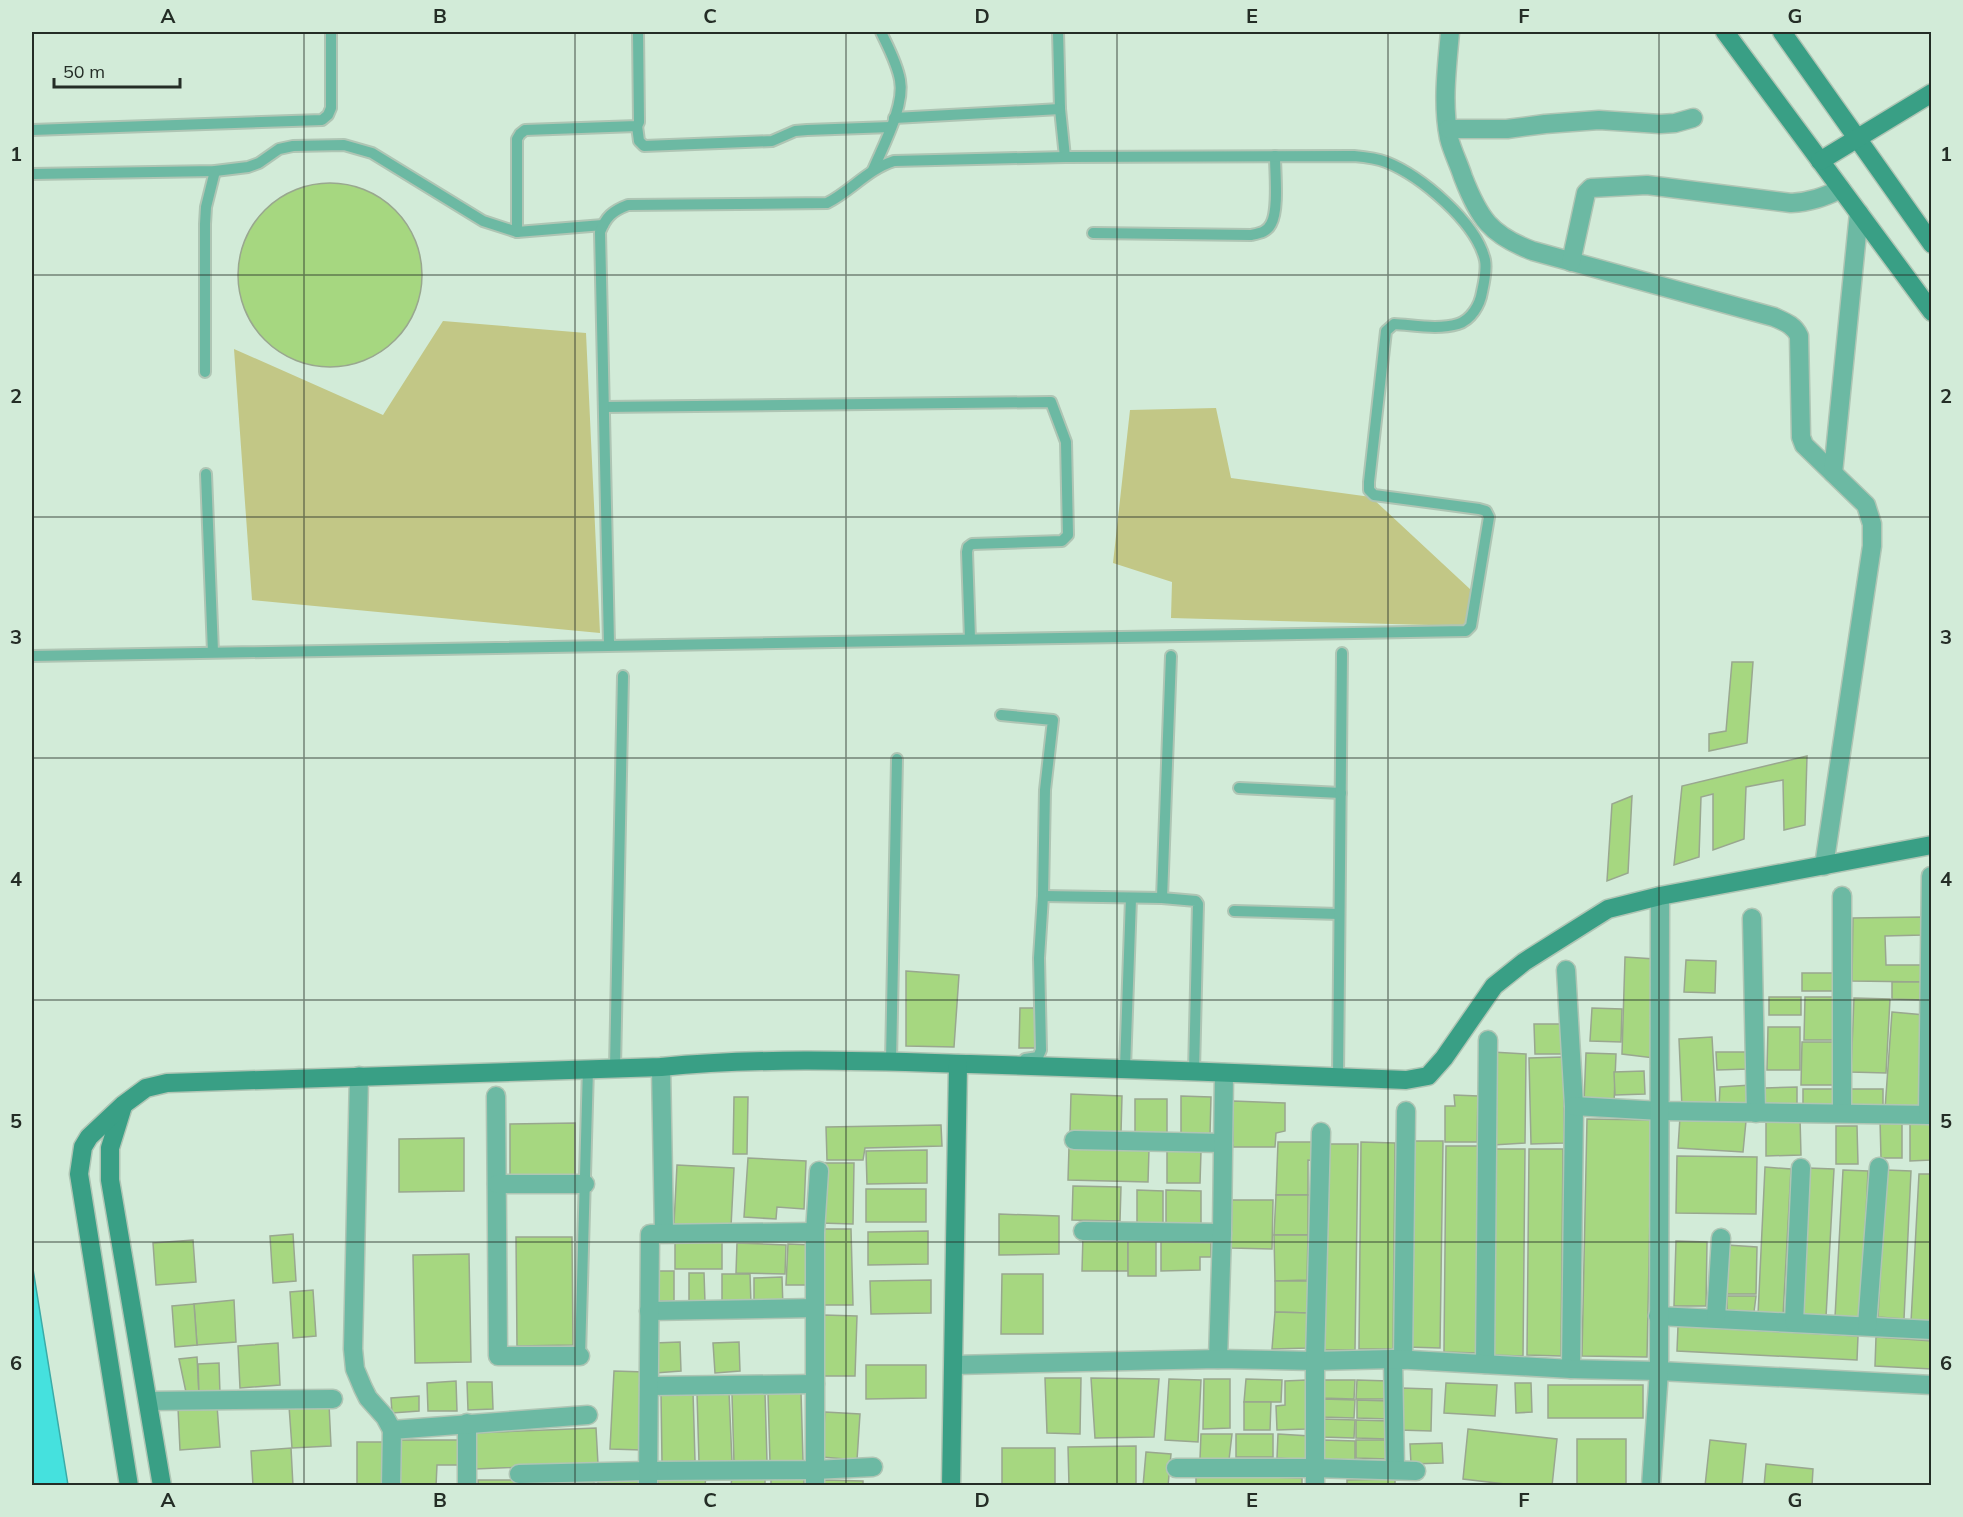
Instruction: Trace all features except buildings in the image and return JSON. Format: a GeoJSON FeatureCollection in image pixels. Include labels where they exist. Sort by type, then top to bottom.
{"type":"FeatureCollection","features":[{"type":"Feature","properties":{"kind":"street"},"geometry":{"type":"LineString","coordinates":[[1450,32],[1445,91],[1450,140],[1474,206],[1488,225],[1511,243],[1571,262],[1774,318],[1787,322],[1796,329],[1799,336],[1801,437],[1808,452],[1866,505],[1872,524],[1872,546],[1824,866]]}},
{"type":"Feature","properties":{"kind":"street"},"geometry":{"type":"LineString","coordinates":[[1725,32],[1932,312]]}},
{"type":"Feature","properties":{"kind":"street"},"geometry":{"type":"LineString","coordinates":[[1782,32],[1932,244]]}},
{"type":"Feature","properties":{"kind":"street"},"geometry":{"type":"LineString","coordinates":[[1820,161],[1932,93]]}},
{"type":"Feature","properties":{"kind":"street"},"geometry":{"type":"LineString","coordinates":[[1448,129],[1507,129],[1545,123],[1599,120],[1660,124],[1693,118]]}},
{"type":"Feature","properties":{"kind":"street"},"geometry":{"type":"LineString","coordinates":[[1571,262],[1586,194],[1591,188],[1647,185],[1791,203],[1815,200],[1841,189]]}},
{"type":"Feature","properties":{"kind":"street"},"geometry":{"type":"LineString","coordinates":[[1833,473],[1859,213]]}},
{"type":"Feature","properties":{"kind":"street"},"geometry":{"type":"LineString","coordinates":[[129,1485],[79,1174],[83,1147],[89,1137],[123,1105],[146,1088],[167,1083],[661,1067],[713,1062],[960,1060],[1406,1080],[1428,1076],[1444,1058],[1494,986],[1517,968],[1608,909],[1660,896],[1932,845]]}},
{"type":"Feature","properties":{"kind":"street"},"geometry":{"type":"LineString","coordinates":[[1574,1106],[1660,1112],[1930,1115],[1931,876]]}},
{"type":"Feature","properties":{"kind":"street"},"geometry":{"type":"LineString","coordinates":[[1651,1485],[1659,1371],[1660,896]]}},
{"type":"Feature","properties":{"kind":"street"},"geometry":{"type":"LineString","coordinates":[[1842,896],[1842,1113]]}},
{"type":"Feature","properties":{"kind":"street"},"geometry":{"type":"LineString","coordinates":[[1752,918],[1756,1113]]}},
{"type":"Feature","properties":{"kind":"street"},"geometry":{"type":"LineString","coordinates":[[1566,970],[1574,1106],[1571,1369]]}},
{"type":"Feature","properties":{"kind":"street"},"geometry":{"type":"LineString","coordinates":[[1485,1364],[1488,1040]]}},
{"type":"Feature","properties":{"kind":"street"},"geometry":{"type":"LineString","coordinates":[[951,1485],[960,1060]]}},
{"type":"Feature","properties":{"kind":"street"},"geometry":{"type":"LineString","coordinates":[[661,1067],[664,1233]]}},
{"type":"Feature","properties":{"kind":"street"},"geometry":{"type":"LineString","coordinates":[[1218,1359],[1224,1073]]}},
{"type":"Feature","properties":{"kind":"street"},"geometry":{"type":"LineString","coordinates":[[359,1076],[353,1337],[355,1369],[368,1398],[385,1417],[392,1430],[391,1485]]}},
{"type":"Feature","properties":{"kind":"street"},"geometry":{"type":"LineString","coordinates":[[496,1095],[498,1356],[580,1356]]}},
{"type":"Feature","properties":{"kind":"street"},"geometry":{"type":"LineString","coordinates":[[123,1105],[110,1148],[110,1180],[162,1485]]}},
{"type":"Feature","properties":{"kind":"street"},"geometry":{"type":"LineString","coordinates":[[1395,1470],[1406,1111]]}},
{"type":"Feature","properties":{"kind":"street"},"geometry":{"type":"LineString","coordinates":[[1315,1477],[1315,1361],[1321,1132]]}},
{"type":"Feature","properties":{"kind":"street"},"geometry":{"type":"LineString","coordinates":[[1074,1140],[1223,1143]]}},
{"type":"Feature","properties":{"kind":"street"},"geometry":{"type":"LineString","coordinates":[[1868,1326],[1879,1167]]}},
{"type":"Feature","properties":{"kind":"street"},"geometry":{"type":"LineString","coordinates":[[1794,1322],[1801,1168]]}},
{"type":"Feature","properties":{"kind":"street"},"geometry":{"type":"LineString","coordinates":[[815,1478],[815,1232],[819,1171]]}},
{"type":"Feature","properties":{"kind":"street"},"geometry":{"type":"LineString","coordinates":[[497,1184],[585,1184]]}},
{"type":"Feature","properties":{"kind":"street"},"geometry":{"type":"LineString","coordinates":[[1083,1231],[1222,1233]]}},
{"type":"Feature","properties":{"kind":"street"},"geometry":{"type":"LineString","coordinates":[[648,1478],[650,1234],[815,1232]]}},
{"type":"Feature","properties":{"kind":"street"},"geometry":{"type":"LineString","coordinates":[[1716,1317],[1721,1238]]}},
{"type":"Feature","properties":{"kind":"street"},"geometry":{"type":"LineString","coordinates":[[649,1311],[815,1308]]}},
{"type":"Feature","properties":{"kind":"street"},"geometry":{"type":"LineString","coordinates":[[1658,1316],[1716,1317],[1932,1330]]}},
{"type":"Feature","properties":{"kind":"street"},"geometry":{"type":"LineString","coordinates":[[954,1365],[1218,1359],[1315,1361],[1398,1359],[1932,1385]]}},
{"type":"Feature","properties":{"kind":"street"},"geometry":{"type":"LineString","coordinates":[[649,1386],[815,1384]]}},
{"type":"Feature","properties":{"kind":"street"},"geometry":{"type":"LineString","coordinates":[[148,1401],[333,1399]]}},
{"type":"Feature","properties":{"kind":"street"},"geometry":{"type":"LineString","coordinates":[[392,1430],[588,1415]]}},
{"type":"Feature","properties":{"kind":"street"},"geometry":{"type":"LineString","coordinates":[[467,1423],[467,1485]]}},
{"type":"Feature","properties":{"kind":"street"},"geometry":{"type":"LineString","coordinates":[[519,1474],[648,1478],[815,1478],[873,1467]]}},
{"type":"Feature","properties":{"kind":"street"},"geometry":{"type":"LineString","coordinates":[[1176,1468],[1315,1477],[1395,1470],[1416,1471]]}},
{"type":"Feature","properties":{"kind":"lane"},"geometry":{"type":"LineString","coordinates":[[32,130],[322,120],[331,108],[331,32]]}},
{"type":"Feature","properties":{"kind":"lane"},"geometry":{"type":"LineString","coordinates":[[638,32],[639,122],[637,126],[639,141],[644,146],[772,141],[795,131],[1060,109]]}},
{"type":"Feature","properties":{"kind":"lane"},"geometry":{"type":"LineString","coordinates":[[873,171],[893,123],[901,93],[897,68],[881,32]]}},
{"type":"Feature","properties":{"kind":"lane"},"geometry":{"type":"LineString","coordinates":[[1058,32],[1060,109],[1065,157]]}},
{"type":"Feature","properties":{"kind":"lane"},"geometry":{"type":"LineString","coordinates":[[517,232],[517,139],[520,134],[525,130],[637,126]]}},
{"type":"Feature","properties":{"kind":"lane"},"geometry":{"type":"LineString","coordinates":[[32,174],[215,171],[248,167],[260,163],[279,149],[293,146],[344,145],[372,153],[483,221],[517,232],[603,225]]}},
{"type":"Feature","properties":{"kind":"lane"},"geometry":{"type":"LineString","coordinates":[[1093,233],[1251,235],[1263,233],[1271,225],[1275,215],[1275,156]]}},
{"type":"Feature","properties":{"kind":"lane"},"geometry":{"type":"LineString","coordinates":[[32,656],[609,644],[1466,631],[1471,626],[1489,517],[1486,511],[1374,495],[1369,490],[1369,482],[1386,331],[1394,324],[1439,326],[1460,323],[1474,312],[1482,297],[1485,277],[1485,261],[1479,246],[1464,223],[1438,194],[1410,174],[1385,162],[1354,156],[1065,157],[894,161],[884,164],[838,198],[827,203],[628,205],[615,210],[606,218],[600,232],[609,644]]}},
{"type":"Feature","properties":{"kind":"lane"},"geometry":{"type":"LineString","coordinates":[[205,372],[205,224],[206,207],[215,171]]}},
{"type":"Feature","properties":{"kind":"lane"},"geometry":{"type":"LineString","coordinates":[[604,407],[1051,402],[1066,442],[1068,534],[1062,541],[972,544],[968,547],[970,639]]}},
{"type":"Feature","properties":{"kind":"lane"},"geometry":{"type":"LineString","coordinates":[[206,474],[213,652]]}},
{"type":"Feature","properties":{"kind":"lane"},"geometry":{"type":"LineString","coordinates":[[1338,1077],[1342,653]]}},
{"type":"Feature","properties":{"kind":"lane"},"geometry":{"type":"LineString","coordinates":[[1162,898],[1171,656]]}},
{"type":"Feature","properties":{"kind":"lane"},"geometry":{"type":"LineString","coordinates":[[615,1068],[623,676]]}},
{"type":"Feature","properties":{"kind":"lane"},"geometry":{"type":"LineString","coordinates":[[960,1060],[1030,1059],[1038,1057],[1041,1050],[1039,958],[1045,790],[1053,720],[1001,715]]}},
{"type":"Feature","properties":{"kind":"lane"},"geometry":{"type":"LineString","coordinates":[[891,1061],[897,759]]}},
{"type":"Feature","properties":{"kind":"lane"},"geometry":{"type":"LineString","coordinates":[[1239,788],[1341,793]]}},
{"type":"Feature","properties":{"kind":"lane"},"geometry":{"type":"LineString","coordinates":[[1043,896],[1162,898],[1193,900],[1198,904],[1194,1071]]}},
{"type":"Feature","properties":{"kind":"lane"},"geometry":{"type":"LineString","coordinates":[[1125,1068],[1131,898]]}},
{"type":"Feature","properties":{"kind":"lane"},"geometry":{"type":"LineString","coordinates":[[1234,910],[1339,914]]}},
{"type":"Feature","properties":{"kind":"lane"},"geometry":{"type":"LineString","coordinates":[[580,1356],[588,1068]]}},
{"type":"Feature","properties":{"kind":"green space"},"geometry":{"type":"Polygon","coordinates":[[[443,321],[586,333],[600,633],[252,600],[234,349],[383,415],[443,321]]]}},
{"type":"Feature","properties":{"kind":"green space"},"geometry":{"type":"Polygon","coordinates":[[[1216,408],[1231,478],[1371,497],[1471,590],[1467,626],[1171,618],[1172,582],[1113,563],[1130,410],[1216,408]]]}},
{"type":"Feature","properties":{"kind":"water"},"geometry":{"type":"Polygon","coordinates":[[[32,1263],[68,1485],[32,1485],[32,1263]]]}}]}
